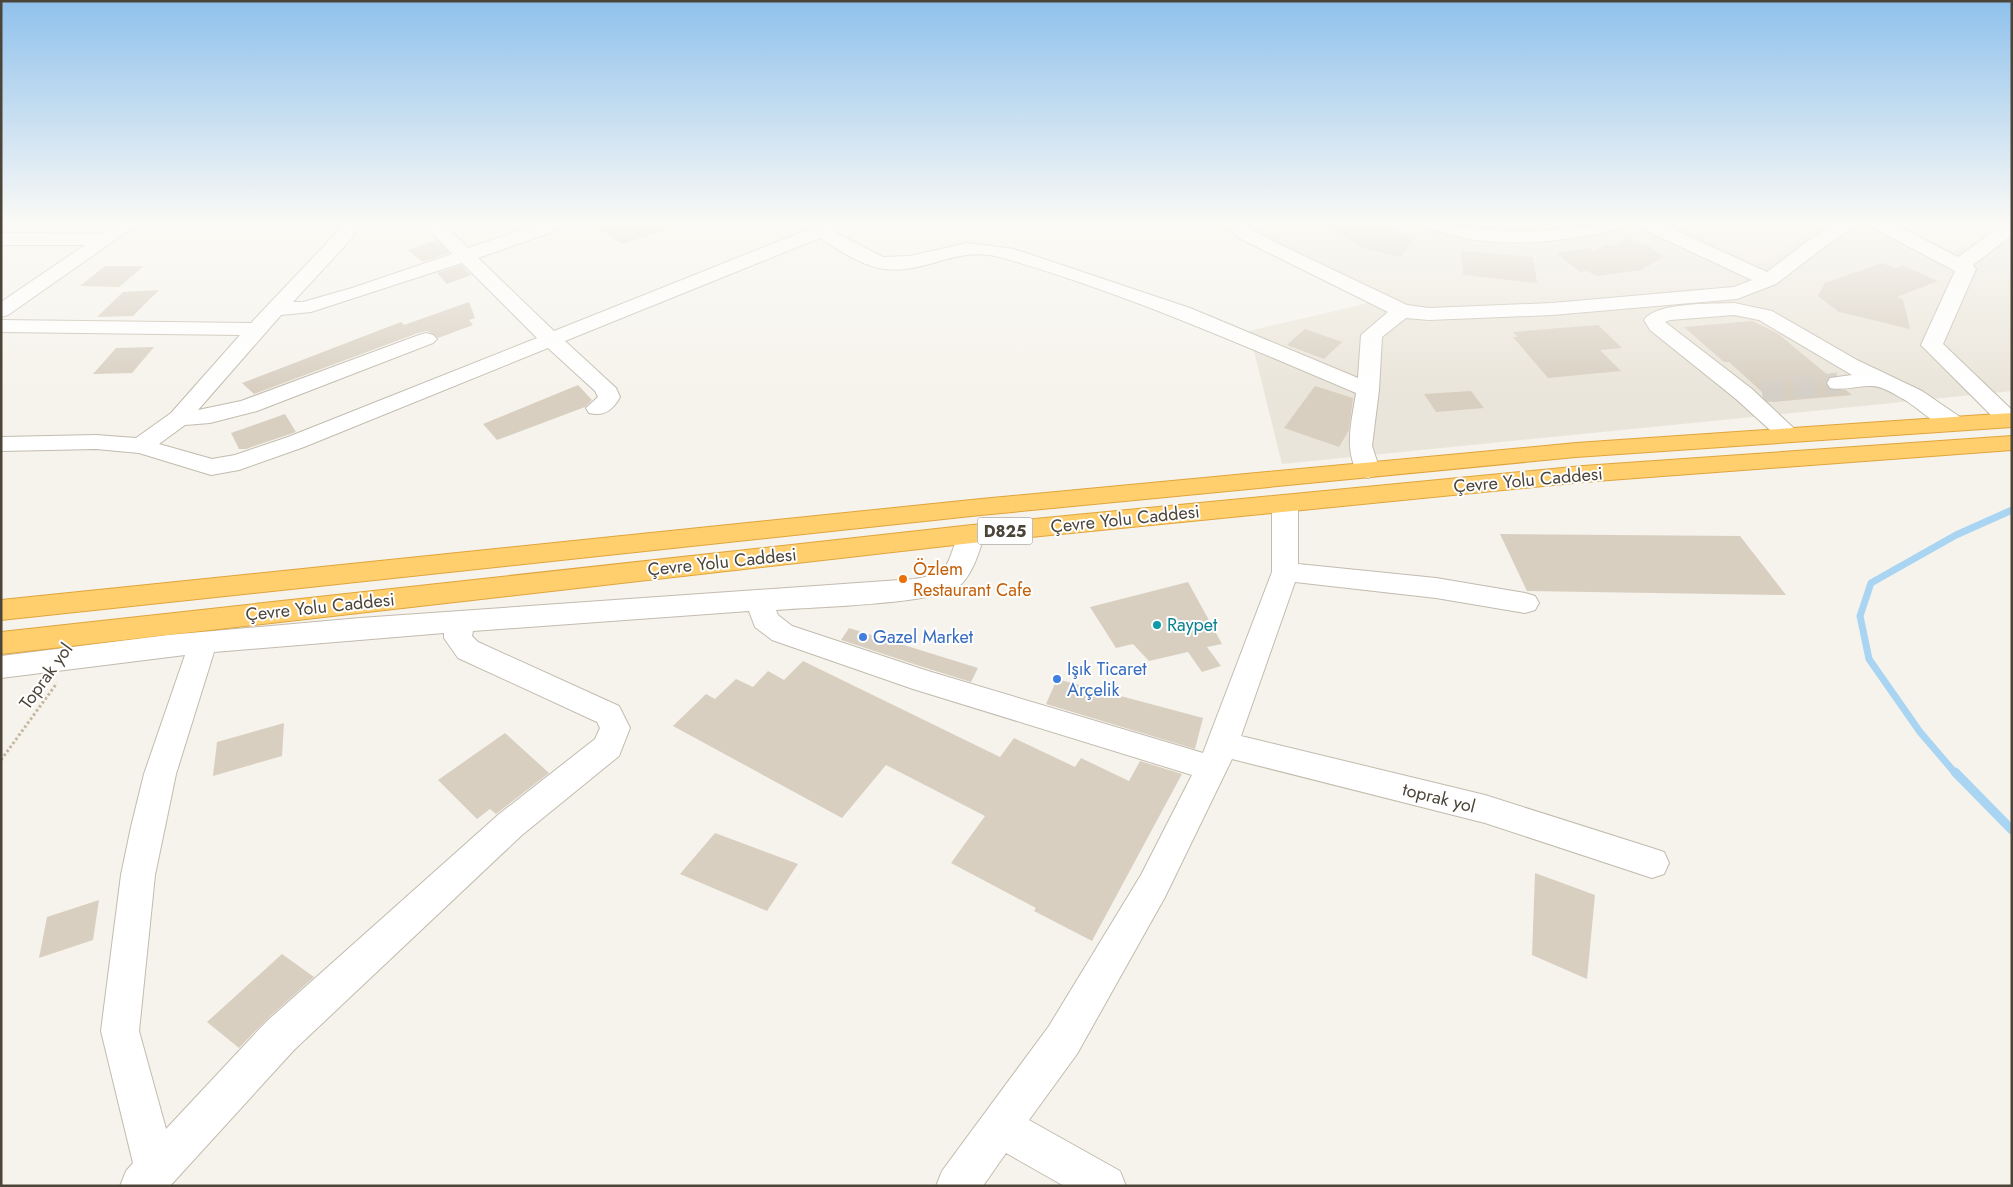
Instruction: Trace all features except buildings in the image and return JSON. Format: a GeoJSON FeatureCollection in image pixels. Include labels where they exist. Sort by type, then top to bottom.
{"type":"FeatureCollection","features":[{"type":"Feature","properties":{"kind":"highway","name":"Çevre Yolu Caddesi"},"geometry":{"type":"LineString","coordinates":[[1,610],[971,508],[1576,450],[1955,424],[2011,426]]}},
{"type":"Feature","properties":{"kind":"highway","name":"Çevre Yolu Caddesi"},"geometry":{"type":"LineString","coordinates":[[1,643],[972,534],[1583,474],[2011,426]]}},
{"type":"Feature","properties":{"kind":"street"},"geometry":{"type":"LineString","coordinates":[[1,311],[47,279]]}},
{"type":"Feature","properties":{"kind":"street"},"geometry":{"type":"LineString","coordinates":[[141,446],[179,418],[257,329],[304,279]]}},
{"type":"Feature","properties":{"kind":"street"},"geometry":{"type":"LineString","coordinates":[[277,309],[294,310],[314,305],[394,279]]}},
{"type":"Feature","properties":{"kind":"street"},"geometry":{"type":"LineString","coordinates":[[490,279],[551,340],[605,388],[609,397],[608,400],[597,408]]}},
{"type":"Feature","properties":{"kind":"street"},"geometry":{"type":"LineString","coordinates":[[1,444],[96,442],[141,446],[211,467],[239,462],[272,451],[702,279]]}},
{"type":"Feature","properties":{"kind":"street"},"geometry":{"type":"LineString","coordinates":[[1084,279],[1183,312],[1368,390]]}},
{"type":"Feature","properties":{"kind":"street"},"geometry":{"type":"LineString","coordinates":[[1337,279],[1402,311],[1429,314],[1552,310],[1737,293],[1769,280]]}},
{"type":"Feature","properties":{"kind":"street"},"geometry":{"type":"LineString","coordinates":[[1961,279],[1932,345],[2011,426]]}},
{"type":"Feature","properties":{"kind":"street"},"geometry":{"type":"LineString","coordinates":[[1789,435],[1753,393],[1657,326],[1654,320],[1656,317],[1665,314],[1734,309],[1757,313],[1780,322],[1824,350],[1877,379],[1914,396],[1955,424]]}},
{"type":"Feature","properties":{"kind":"street"},"geometry":{"type":"LineString","coordinates":[[1368,470],[1360,446],[1368,390],[1372,336],[1402,311]]}},
{"type":"Feature","properties":{"kind":"street"},"geometry":{"type":"LineString","coordinates":[[1,326],[257,329]]}},
{"type":"Feature","properties":{"kind":"street"},"geometry":{"type":"LineString","coordinates":[[179,418],[210,416],[250,406],[426,339]]}},
{"type":"Feature","properties":{"kind":"street"},"geometry":{"type":"LineString","coordinates":[[1838,384],[1877,379]]}},
{"type":"Feature","properties":{"kind":"street"},"geometry":{"type":"LineString","coordinates":[[957,1186],[1063,1040],[1153,886],[1217,756],[1285,572],[1285,503]]}},
{"type":"Feature","properties":{"kind":"street"},"geometry":{"type":"LineString","coordinates":[[1,667],[351,628],[875,593],[948,582],[960,566],[972,534]]}},
{"type":"Feature","properties":{"kind":"street"},"geometry":{"type":"LineString","coordinates":[[1285,572],[1436,588],[1525,603]]}},
{"type":"Feature","properties":{"kind":"street","name":"toprak yol"},"geometry":{"type":"LineString","coordinates":[[760,600],[765,620],[782,633],[923,681],[1217,756],[1486,809],[1652,863]]}},
{"type":"Feature","properties":{"kind":"street"},"geometry":{"type":"LineString","coordinates":[[148,1178],[280,1036],[510,825],[608,747],[615,728],[608,714],[468,650],[458,638],[459,621]]}},
{"type":"Feature","properties":{"kind":"street"},"geometry":{"type":"LineString","coordinates":[[148,1178],[120,1031],[138,875],[148,827],[160,774],[203,643]]}},
{"type":"Feature","properties":{"kind":"street"},"geometry":{"type":"LineString","coordinates":[[1000,1126],[1105,1186]]}},
{"type":"Feature","properties":{"kind":"path","name":"Toprak yol"},"geometry":{"type":"LineString","coordinates":[[1,760],[76,658]]}},
{"type":"Feature","properties":{"kind":"shaded area"},"geometry":{"type":"Polygon","coordinates":[[[1320,279],[2012,279],[2012,391],[1282,464],[1249,331],[1368,303],[1320,279]]]}},
{"type":"Feature","properties":{"kind":"waterway"},"geometry":{"type":"LineString","coordinates":[[1956,774],[1920,732],[1869,659],[1860,616],[1871,583],[1956,535],[2012,510]]}},
{"type":"Feature","properties":{"kind":"waterway"},"geometry":{"type":"LineString","coordinates":[[1955,772],[2012,830]]}},
{"type":"Feature","properties":{"kind":"tunnel"},"geometry":{"type":"LineString","coordinates":[[1762,392],[1838,383]]}},
{"type":"Feature","properties":{"kind":"place","name":"Özlem Restaurant Cafe"},"geometry":{"type":"Point","coordinates":[903,579]}},
{"type":"Feature","properties":{"kind":"place","name":"Raypet"},"geometry":{"type":"Point","coordinates":[1157,625]}},
{"type":"Feature","properties":{"kind":"place","name":"Gazel Market"},"geometry":{"type":"Point","coordinates":[863,637]}},
{"type":"Feature","properties":{"kind":"place","name":"Işık Ticaret Arçelik"},"geometry":{"type":"Point","coordinates":[1057,679]}}]}
